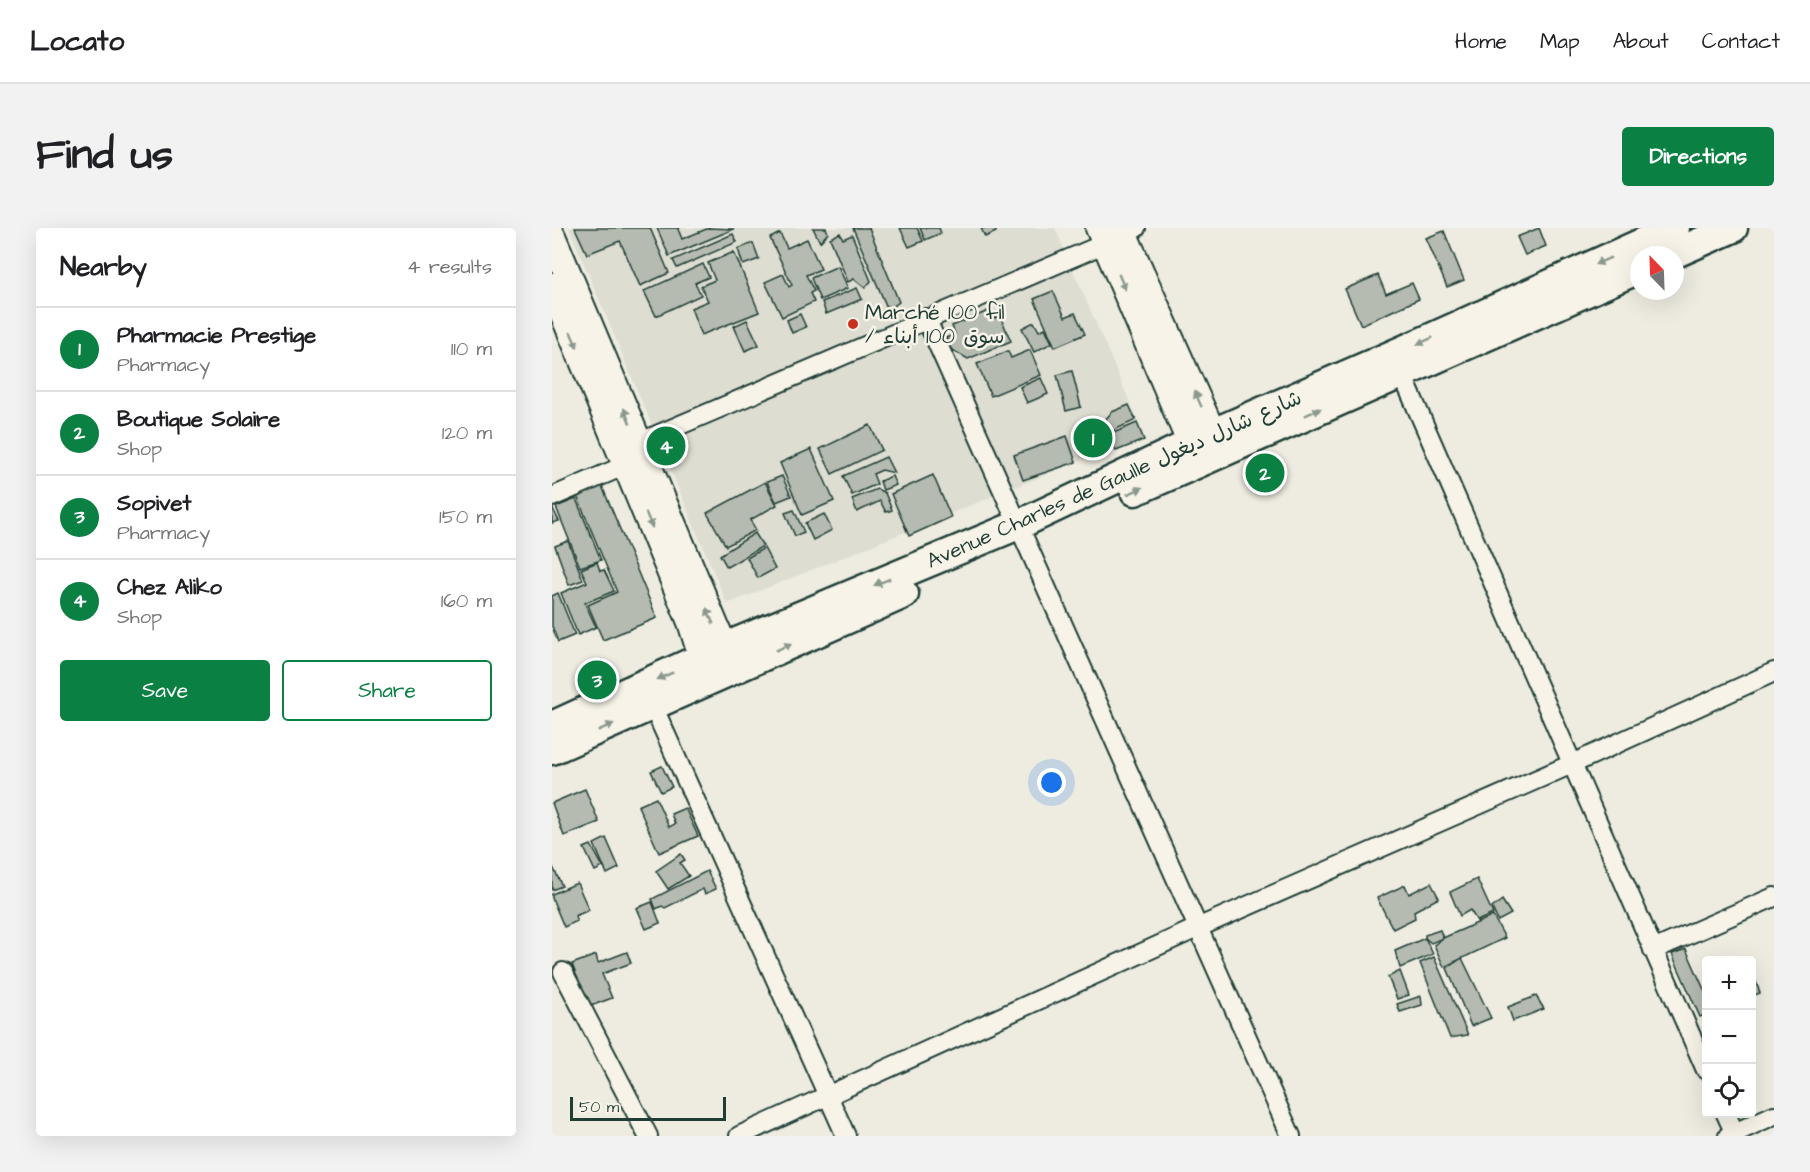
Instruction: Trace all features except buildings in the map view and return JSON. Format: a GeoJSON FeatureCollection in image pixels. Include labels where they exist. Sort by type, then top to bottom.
{"type":"FeatureCollection","features":[{"type":"Feature","properties":{"kind":"main road","name":"Avenue Charles de Gaulle شارع شارل ديغول"},"geometry":{"type":"LineString","coordinates":[[552,726],[717,664],[1021,533],[1206,448],[1424,341],[1675,228]]}},
{"type":"Feature","properties":{"kind":"main road"},"geometry":{"type":"LineString","coordinates":[[1684,249],[1733,228]]}},
{"type":"Feature","properties":{"kind":"main road"},"geometry":{"type":"LineString","coordinates":[[1117,232],[1206,448]]}},
{"type":"Feature","properties":{"kind":"main road"},"geometry":{"type":"LineString","coordinates":[[552,236],[632,454],[717,664]]}},
{"type":"Feature","properties":{"kind":"main road","name":"Avenue Charles de Gaulle شارع شارل ديغول"},"geometry":{"type":"LineString","coordinates":[[1206,448],[1402,374],[1630,273]]}},
{"type":"Feature","properties":{"kind":"main road"},"geometry":{"type":"LineString","coordinates":[[553,291],[632,454]]}},
{"type":"Feature","properties":{"kind":"main road","name":"Avenue Charles de Gaulle شارع شارل ديغول"},"geometry":{"type":"LineString","coordinates":[[552,750],[653,706],[717,664]]}},
{"type":"Feature","properties":{"kind":"street"},"geometry":{"type":"LineString","coordinates":[[552,497],[632,454],[1117,232]]}},
{"type":"Feature","properties":{"kind":"street"},"geometry":{"type":"LineString","coordinates":[[926,318],[1291,1136]]}},
{"type":"Feature","properties":{"kind":"street"},"geometry":{"type":"LineString","coordinates":[[1402,374],[1704,1064]]}},
{"type":"Feature","properties":{"kind":"street"},"geometry":{"type":"LineString","coordinates":[[739,1136],[1197,928],[1572,764],[1774,672]]}},
{"type":"Feature","properties":{"kind":"street"},"geometry":{"type":"LineString","coordinates":[[653,706],[846,1136]]}},
{"type":"Feature","properties":{"kind":"street"},"geometry":{"type":"LineString","coordinates":[[1653,950],[1774,897]]}},
{"type":"Feature","properties":{"kind":"street"},"geometry":{"type":"LineString","coordinates":[[563,972],[648,1136]]}},
{"type":"Feature","properties":{"kind":"street"},"geometry":{"type":"LineString","coordinates":[[1728,1118],[1733,1135],[1774,1115]]}},
{"type":"Feature","properties":{"kind":"shaded area","name":"Marché 100 fil / سوق 100 أبناء"},"geometry":{"type":"Polygon","coordinates":[[[569,228],[1055,228],[1144,435],[727,604],[569,228]]]}},
{"type":"Feature","properties":{"kind":"place","name":"Marché 100 fil / سوق 100 أبناء"},"geometry":{"type":"Point","coordinates":[853,324]}},
{"type":"Feature","properties":{"kind":"place","name":"Pharmacie Prestige"},"geometry":{"type":"Point","coordinates":[1093,438]}},
{"type":"Feature","properties":{"kind":"place","name":"Chez Aliko"},"geometry":{"type":"Point","coordinates":[666,446]}},
{"type":"Feature","properties":{"kind":"place","name":"Boutique Solaire"},"geometry":{"type":"Point","coordinates":[1265,473]}},
{"type":"Feature","properties":{"kind":"place","name":"Sopivet"},"geometry":{"type":"Point","coordinates":[597,680]}}]}
